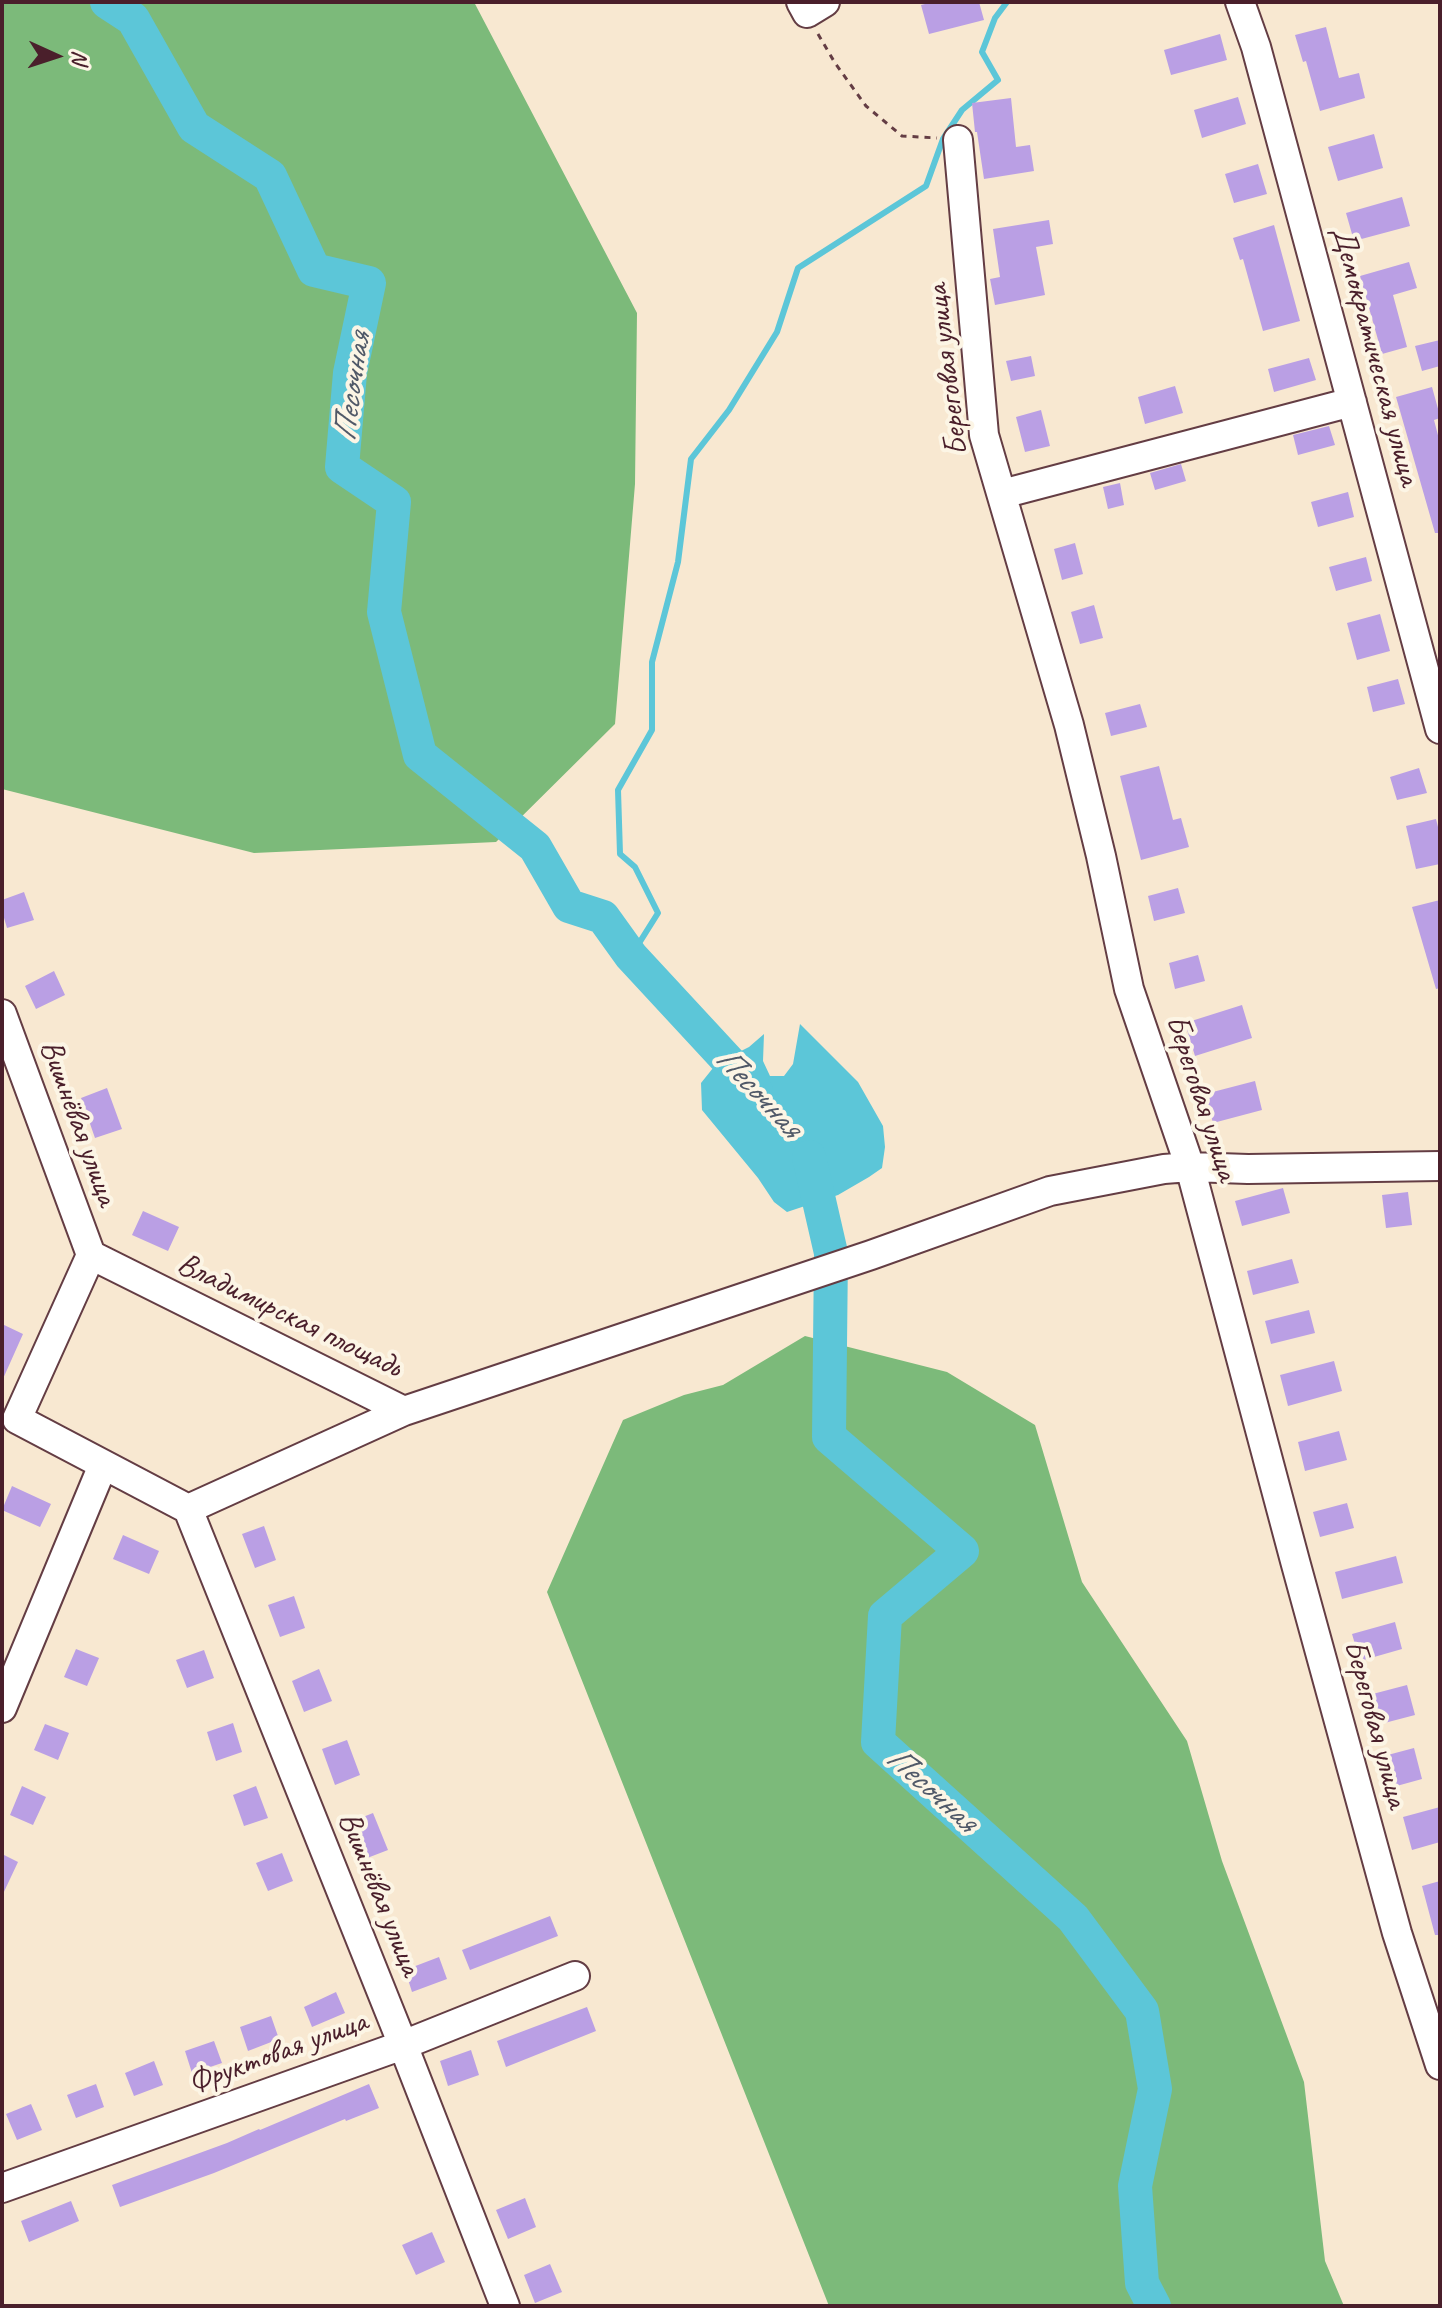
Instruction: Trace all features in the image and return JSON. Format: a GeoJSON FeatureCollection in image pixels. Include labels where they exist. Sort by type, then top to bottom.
{"type":"FeatureCollection","features":[{"type":"Feature","properties":{"kind":"street","name":"Демократическая улица"},"geometry":{"type":"LineString","coordinates":[[1240,2],[1256,47],[1440,729]]}},
{"type":"Feature","properties":{"kind":"street","name":"Береговая улица"},"geometry":{"type":"LineString","coordinates":[[958,140],[984,435],[1069,725],[1129,989],[1190,1167],[1397,1933],[1440,2065]]}},
{"type":"Feature","properties":{"kind":"street"},"geometry":{"type":"LineString","coordinates":[[1002,494],[1352,402]]}},
{"type":"Feature","properties":{"kind":"street","name":"Вишнёвая улица"},"geometry":{"type":"LineString","coordinates":[[2,1014],[11,1070],[91,1255]]}},
{"type":"Feature","properties":{"kind":"street"},"geometry":{"type":"LineString","coordinates":[[404,1411],[871,1255],[1050,1191],[1164,1169],[1190,1167],[1440,1166]]}},
{"type":"Feature","properties":{"kind":"street"},"geometry":{"type":"LineString","coordinates":[[91,1255],[9,1422],[103,1465],[188,1509]]}},
{"type":"Feature","properties":{"kind":"street","name":"Владимирская площадь"},"geometry":{"type":"LineString","coordinates":[[91,1255],[404,1411]]}},
{"type":"Feature","properties":{"kind":"street","name":"Владимирская площадь"},"geometry":{"type":"LineString","coordinates":[[188,1509],[404,1411]]}},
{"type":"Feature","properties":{"kind":"street"},"geometry":{"type":"LineString","coordinates":[[2,1708],[103,1465]]}},
{"type":"Feature","properties":{"kind":"street","name":"Вишнёвая улица"},"geometry":{"type":"LineString","coordinates":[[188,1509],[505,2306]]}},
{"type":"Feature","properties":{"kind":"street","name":"Фруктовая улица"},"geometry":{"type":"LineString","coordinates":[[2,2188],[403,2045],[575,1976]]}},
{"type":"Feature","properties":{"kind":"path"},"geometry":{"type":"LineString","coordinates":[[811,6],[835,63],[866,106],[902,136],[958,140]]}},
{"type":"Feature","properties":{"kind":"green space"},"geometry":{"type":"Polygon","coordinates":[[[2,2],[474,2],[637,313],[635,484],[615,724],[496,842],[254,853],[2,789],[2,2]]]}},
{"type":"Feature","properties":{"kind":"green space"},"geometry":{"type":"Polygon","coordinates":[[[805,1336],[947,1372],[1035,1425],[1082,1582],[1187,1741],[1222,1861],[1304,2082],[1325,2261],[1344,2306],[829,2306],[547,1592],[623,1420],[684,1395],[723,1385],[805,1336]]]}},
{"type":"Feature","properties":{"kind":"water"},"geometry":{"type":"Polygon","coordinates":[[[800,1024],[858,1082],[883,1126],[885,1147],[882,1168],[869,1177],[838,1195],[787,1212],[774,1202],[702,1110],[701,1083],[717,1063],[749,1047],[764,1034],[763,1061],[770,1076],[784,1076],[793,1064],[800,1024]]]}},
{"type":"Feature","properties":{"kind":"building"},"geometry":{"type":"Polygon","coordinates":[[[979,2],[984,20],[929,34],[921,5],[979,2]]]}},
{"type":"Feature","properties":{"kind":"building"},"geometry":{"type":"Polygon","coordinates":[[[1326,27],[1339,78],[1359,73],[1365,98],[1320,111],[1295,35],[1326,27]]]}},
{"type":"Feature","properties":{"kind":"building"},"geometry":{"type":"Polygon","coordinates":[[[1220,34],[1227,60],[1171,75],[1164,50],[1220,34]]]}},
{"type":"Feature","properties":{"kind":"building"},"geometry":{"type":"Polygon","coordinates":[[[1238,97],[1246,124],[1202,138],[1194,110],[1238,97]]]}},
{"type":"Feature","properties":{"kind":"building"},"geometry":{"type":"Polygon","coordinates":[[[1011,98],[1016,147],[1030,145],[1034,171],[984,179],[972,103],[1011,98]]]}},
{"type":"Feature","properties":{"kind":"building"},"geometry":{"type":"Polygon","coordinates":[[[1374,134],[1383,168],[1338,181],[1328,147],[1374,134]]]}},
{"type":"Feature","properties":{"kind":"building"},"geometry":{"type":"Polygon","coordinates":[[[1258,164],[1267,194],[1234,203],[1225,174],[1258,164]]]}},
{"type":"Feature","properties":{"kind":"building"},"geometry":{"type":"Polygon","coordinates":[[[1402,197],[1410,226],[1354,241],[1346,213],[1402,197]]]}},
{"type":"Feature","properties":{"kind":"building"},"geometry":{"type":"Polygon","coordinates":[[[1049,220],[1053,244],[1036,247],[1045,295],[995,305],[990,279],[1000,277],[993,229],[1049,220]]]}},
{"type":"Feature","properties":{"kind":"building"},"geometry":{"type":"Polygon","coordinates":[[[1274,225],[1300,321],[1263,331],[1243,259],[1240,260],[1233,238],[1274,225]]]}},
{"type":"Feature","properties":{"kind":"building"},"geometry":{"type":"Polygon","coordinates":[[[1409,262],[1417,288],[1393,295],[1407,347],[1382,354],[1360,276],[1409,262]]]}},
{"type":"Feature","properties":{"kind":"building"},"geometry":{"type":"Polygon","coordinates":[[[1440,340],[1440,366],[1422,371],[1415,346],[1440,340]]]}},
{"type":"Feature","properties":{"kind":"building"},"geometry":{"type":"Polygon","coordinates":[[[1031,356],[1035,376],[1011,381],[1006,361],[1031,356]]]}},
{"type":"Feature","properties":{"kind":"building"},"geometry":{"type":"Polygon","coordinates":[[[1309,358],[1316,380],[1274,392],[1268,369],[1309,358]]]}},
{"type":"Feature","properties":{"kind":"building"},"geometry":{"type":"Polygon","coordinates":[[[1175,386],[1183,413],[1145,424],[1138,397],[1175,386]]]}},
{"type":"Feature","properties":{"kind":"building"},"geometry":{"type":"Polygon","coordinates":[[[1432,387],[1440,416],[1434,420],[1440,443],[1440,533],[1435,533],[1396,397],[1432,387]]]}},
{"type":"Feature","properties":{"kind":"building"},"geometry":{"type":"Polygon","coordinates":[[[1041,410],[1050,446],[1025,452],[1016,417],[1041,410]]]}},
{"type":"Feature","properties":{"kind":"building"},"geometry":{"type":"Polygon","coordinates":[[[1329,426],[1335,445],[1298,455],[1293,435],[1329,426]]]}},
{"type":"Feature","properties":{"kind":"building"},"geometry":{"type":"Polygon","coordinates":[[[1181,464],[1186,481],[1155,490],[1150,473],[1181,464]]]}},
{"type":"Feature","properties":{"kind":"building"},"geometry":{"type":"Polygon","coordinates":[[[1120,483],[1124,505],[1108,509],[1103,487],[1120,483]]]}},
{"type":"Feature","properties":{"kind":"building"},"geometry":{"type":"Polygon","coordinates":[[[1348,492],[1354,517],[1318,527],[1311,502],[1348,492]]]}},
{"type":"Feature","properties":{"kind":"building"},"geometry":{"type":"Polygon","coordinates":[[[1075,543],[1083,574],[1062,580],[1054,549],[1075,543]]]}},
{"type":"Feature","properties":{"kind":"building"},"geometry":{"type":"Polygon","coordinates":[[[1366,557],[1372,581],[1336,591],[1329,567],[1366,557]]]}},
{"type":"Feature","properties":{"kind":"building"},"geometry":{"type":"Polygon","coordinates":[[[1094,605],[1103,638],[1080,644],[1071,612],[1094,605]]]}},
{"type":"Feature","properties":{"kind":"building"},"geometry":{"type":"Polygon","coordinates":[[[1380,614],[1390,651],[1357,660],[1347,623],[1380,614]]]}},
{"type":"Feature","properties":{"kind":"building"},"geometry":{"type":"Polygon","coordinates":[[[1398,679],[1405,704],[1373,712],[1367,687],[1398,679]]]}},
{"type":"Feature","properties":{"kind":"building"},"geometry":{"type":"Polygon","coordinates":[[[1140,704],[1147,727],[1111,736],[1105,713],[1140,704]]]}},
{"type":"Feature","properties":{"kind":"building"},"geometry":{"type":"Polygon","coordinates":[[[1159,766],[1173,820],[1181,818],[1189,847],[1141,860],[1120,776],[1159,766]]]}},
{"type":"Feature","properties":{"kind":"building"},"geometry":{"type":"Polygon","coordinates":[[[1419,768],[1427,793],[1397,800],[1390,777],[1419,768]]]}},
{"type":"Feature","properties":{"kind":"building"},"geometry":{"type":"Polygon","coordinates":[[[1436,819],[1440,835],[1440,864],[1416,869],[1406,826],[1436,819]]]}},
{"type":"Feature","properties":{"kind":"building"},"geometry":{"type":"Polygon","coordinates":[[[1178,888],[1185,913],[1154,921],[1148,896],[1178,888]]]}},
{"type":"Feature","properties":{"kind":"building"},"geometry":{"type":"Polygon","coordinates":[[[24,892],[34,920],[7,928],[2,900],[24,892]]]}},
{"type":"Feature","properties":{"kind":"building"},"geometry":{"type":"Polygon","coordinates":[[[1440,900],[1440,988],[1436,989],[1412,907],[1440,900]]]}},
{"type":"Feature","properties":{"kind":"building"},"geometry":{"type":"Polygon","coordinates":[[[1198,955],[1205,981],[1175,989],[1169,963],[1198,955]]]}},
{"type":"Feature","properties":{"kind":"building"},"geometry":{"type":"Polygon","coordinates":[[[54,971],[65,995],[36,1009],[25,986],[54,971]]]}},
{"type":"Feature","properties":{"kind":"building"},"geometry":{"type":"Polygon","coordinates":[[[1242,1005],[1252,1038],[1195,1056],[1185,1023],[1242,1005]]]}},
{"type":"Feature","properties":{"kind":"building"},"geometry":{"type":"Polygon","coordinates":[[[1255,1081],[1262,1110],[1213,1123],[1205,1094],[1255,1081]]]}},
{"type":"Feature","properties":{"kind":"building"},"geometry":{"type":"Polygon","coordinates":[[[107,1088],[122,1129],[95,1138],[81,1098],[107,1088]]]}},
{"type":"Feature","properties":{"kind":"building"},"geometry":{"type":"Polygon","coordinates":[[[1283,1188],[1290,1213],[1242,1226],[1235,1201],[1283,1188]]]}},
{"type":"Feature","properties":{"kind":"building"},"geometry":{"type":"Polygon","coordinates":[[[1408,1192],[1412,1225],[1386,1228],[1382,1195],[1408,1192]]]}},
{"type":"Feature","properties":{"kind":"building"},"geometry":{"type":"Polygon","coordinates":[[[143,1211],[179,1227],[168,1251],[132,1235],[143,1211]]]}},
{"type":"Feature","properties":{"kind":"building"},"geometry":{"type":"Polygon","coordinates":[[[1292,1259],[1299,1283],[1253,1295],[1247,1271],[1292,1259]]]}},
{"type":"Feature","properties":{"kind":"building"},"geometry":{"type":"Polygon","coordinates":[[[1309,1310],[1315,1333],[1271,1344],[1265,1321],[1309,1310]]]}},
{"type":"Feature","properties":{"kind":"building"},"geometry":{"type":"Polygon","coordinates":[[[2,1324],[23,1334],[2,1381],[2,1324]]]}},
{"type":"Feature","properties":{"kind":"building"},"geometry":{"type":"Polygon","coordinates":[[[1334,1361],[1342,1391],[1288,1406],[1280,1375],[1334,1361]]]}},
{"type":"Feature","properties":{"kind":"building"},"geometry":{"type":"Polygon","coordinates":[[[1339,1431],[1347,1460],[1305,1471],[1298,1442],[1339,1431]]]}},
{"type":"Feature","properties":{"kind":"building"},"geometry":{"type":"Polygon","coordinates":[[[12,1486],[51,1504],[40,1527],[2,1510],[12,1486]]]}},
{"type":"Feature","properties":{"kind":"building"},"geometry":{"type":"Polygon","coordinates":[[[1347,1503],[1354,1528],[1320,1537],[1313,1512],[1347,1503]]]}},
{"type":"Feature","properties":{"kind":"building"},"geometry":{"type":"Polygon","coordinates":[[[264,1526],[276,1560],[255,1568],[242,1534],[264,1526]]]}},
{"type":"Feature","properties":{"kind":"building"},"geometry":{"type":"Polygon","coordinates":[[[123,1535],[159,1551],[149,1574],[113,1559],[123,1535]]]}},
{"type":"Feature","properties":{"kind":"building"},"geometry":{"type":"Polygon","coordinates":[[[1396,1556],[1403,1583],[1342,1599],[1335,1572],[1396,1556]]]}},
{"type":"Feature","properties":{"kind":"building"},"geometry":{"type":"Polygon","coordinates":[[[294,1596],[305,1628],[280,1637],[268,1605],[294,1596]]]}},
{"type":"Feature","properties":{"kind":"building"},"geometry":{"type":"Polygon","coordinates":[[[1395,1622],[1402,1649],[1360,1661],[1352,1634],[1395,1622]]]}},
{"type":"Feature","properties":{"kind":"building"},"geometry":{"type":"Polygon","coordinates":[[[76,1649],[99,1658],[87,1686],[64,1677],[76,1649]]]}},
{"type":"Feature","properties":{"kind":"building"},"geometry":{"type":"Polygon","coordinates":[[[204,1650],[214,1678],[187,1688],[176,1660],[204,1650]]]}},
{"type":"Feature","properties":{"kind":"building"},"geometry":{"type":"Polygon","coordinates":[[[319,1669],[332,1701],[304,1712],[292,1681],[319,1669]]]}},
{"type":"Feature","properties":{"kind":"building"},"geometry":{"type":"Polygon","coordinates":[[[1407,1685],[1415,1715],[1373,1726],[1365,1696],[1407,1685]]]}},
{"type":"Feature","properties":{"kind":"building"},"geometry":{"type":"Polygon","coordinates":[[[233,1723],[242,1752],[216,1761],[207,1732],[233,1723]]]}},
{"type":"Feature","properties":{"kind":"building"},"geometry":{"type":"Polygon","coordinates":[[[45,1724],[69,1733],[58,1760],[34,1750],[45,1724]]]}},
{"type":"Feature","properties":{"kind":"building"},"geometry":{"type":"Polygon","coordinates":[[[347,1740],[360,1775],[335,1785],[322,1749],[347,1740]]]}},
{"type":"Feature","properties":{"kind":"building"},"geometry":{"type":"Polygon","coordinates":[[[1414,1748],[1422,1779],[1393,1787],[1384,1756],[1414,1748]]]}},
{"type":"Feature","properties":{"kind":"building"},"geometry":{"type":"Polygon","coordinates":[[[22,1786],[46,1797],[33,1825],[10,1815],[22,1786]]]}},
{"type":"Feature","properties":{"kind":"building"},"geometry":{"type":"Polygon","coordinates":[[[256,1786],[268,1818],[244,1826],[233,1795],[256,1786]]]}},
{"type":"Feature","properties":{"kind":"building"},"geometry":{"type":"Polygon","coordinates":[[[1440,1807],[1440,1842],[1412,1850],[1403,1817],[1440,1807]]]}},
{"type":"Feature","properties":{"kind":"building"},"geometry":{"type":"Polygon","coordinates":[[[373,1813],[388,1850],[362,1860],[348,1823],[373,1813]]]}},
{"type":"Feature","properties":{"kind":"building"},"geometry":{"type":"Polygon","coordinates":[[[282,1853],[293,1881],[268,1891],[256,1863],[282,1853]]]}},
{"type":"Feature","properties":{"kind":"building"},"geometry":{"type":"Polygon","coordinates":[[[2,1854],[18,1862],[2,1896],[2,1854]]]}},
{"type":"Feature","properties":{"kind":"building"},"geometry":{"type":"Polygon","coordinates":[[[1440,1881],[1440,1935],[1435,1935],[1422,1886],[1440,1881]]]}},
{"type":"Feature","properties":{"kind":"building"},"geometry":{"type":"Polygon","coordinates":[[[550,1916],[558,1936],[470,1970],[462,1950],[550,1916]]]}},
{"type":"Feature","properties":{"kind":"building"},"geometry":{"type":"Polygon","coordinates":[[[439,1957],[447,1979],[412,1992],[405,1970],[439,1957]]]}},
{"type":"Feature","properties":{"kind":"building"},"geometry":{"type":"Polygon","coordinates":[[[336,1992],[345,2013],[312,2027],[304,2007],[336,1992]]]}},
{"type":"Feature","properties":{"kind":"building"},"geometry":{"type":"Polygon","coordinates":[[[587,2007],[596,2031],[506,2067],[497,2041],[587,2007]]]}},
{"type":"Feature","properties":{"kind":"building"},"geometry":{"type":"Polygon","coordinates":[[[271,2016],[279,2039],[248,2051],[240,2027],[271,2016]]]}},
{"type":"Feature","properties":{"kind":"building"},"geometry":{"type":"Polygon","coordinates":[[[214,2041],[222,2063],[192,2073],[185,2051],[214,2041]]]}},
{"type":"Feature","properties":{"kind":"building"},"geometry":{"type":"Polygon","coordinates":[[[471,2050],[479,2075],[448,2086],[440,2061],[471,2050]]]}},
{"type":"Feature","properties":{"kind":"building"},"geometry":{"type":"Polygon","coordinates":[[[154,2061],[163,2085],[134,2096],[125,2073],[154,2061]]]}},
{"type":"Feature","properties":{"kind":"building"},"geometry":{"type":"Polygon","coordinates":[[[96,2084],[104,2107],[76,2118],[67,2095],[96,2084]]]}},
{"type":"Feature","properties":{"kind":"building"},"geometry":{"type":"Polygon","coordinates":[[[369,2084],[379,2108],[120,2207],[112,2185],[227,2143],[369,2084]]]}},
{"type":"Feature","properties":{"kind":"building"},"geometry":{"type":"Polygon","coordinates":[[[31,2104],[42,2130],[17,2140],[6,2114],[31,2104]]]}},
{"type":"Feature","properties":{"kind":"building"},"geometry":{"type":"Polygon","coordinates":[[[525,2198],[536,2227],[508,2239],[496,2210],[525,2198]]]}},
{"type":"Feature","properties":{"kind":"building"},"geometry":{"type":"Polygon","coordinates":[[[71,2201],[79,2221],[29,2242],[21,2221],[71,2201]]]}},
{"type":"Feature","properties":{"kind":"building"},"geometry":{"type":"Polygon","coordinates":[[[432,2232],[445,2262],[416,2275],[402,2245],[432,2232]]]}},
{"type":"Feature","properties":{"kind":"building"},"geometry":{"type":"Polygon","coordinates":[[[550,2264],[562,2292],[535,2303],[524,2275],[550,2264]]]}},
{"type":"Feature","properties":{"kind":"waterway","name":"Песочная"},"geometry":{"type":"LineString","coordinates":[[107,2],[133,19],[194,127],[270,176],[314,270],[369,283],[350,373],[342,467],[394,502],[384,612],[420,755],[535,847],[569,906],[603,917],[631,956],[756,1091]]}},
{"type":"Feature","properties":{"kind":"waterway"},"geometry":{"type":"LineString","coordinates":[[631,956],[658,913],[635,867],[620,854],[618,790],[652,730],[652,662],[678,562],[691,459],[729,410],[777,332],[798,268],[926,186],[943,139],[962,110],[998,80],[982,52],[995,18],[1007,2]]}},
{"type":"Feature","properties":{"kind":"waterway","name":"Песочная"},"geometry":{"type":"LineString","coordinates":[[809,1157],[831,1253],[829,1437],[962,1551],[885,1616],[878,1742],[1073,1918],[1142,2011],[1155,2089],[1135,2186],[1142,2283],[1154,2306]]}}]}
